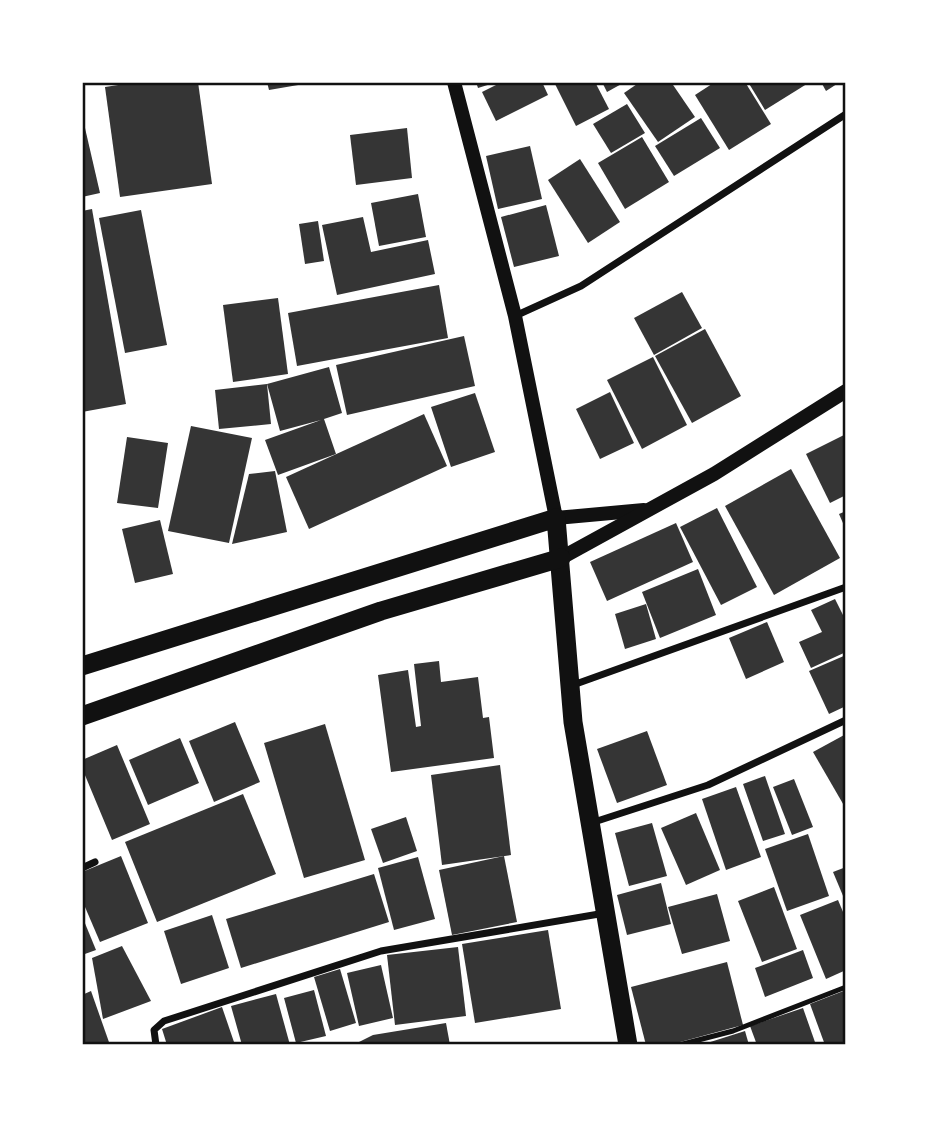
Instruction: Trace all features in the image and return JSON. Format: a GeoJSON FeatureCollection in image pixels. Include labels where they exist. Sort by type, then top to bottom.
{"type":"FeatureCollection","features":[{"type":"Feature","properties":{"kind":"highway"},"geometry":{"type":"LineString","coordinates":[[82,666],[555,518],[561,558],[573,722],[628,1045]]}},
{"type":"Feature","properties":{"kind":"highway"},"geometry":{"type":"LineString","coordinates":[[82,716],[381,611],[561,558]]}},
{"type":"Feature","properties":{"kind":"main road"},"geometry":{"type":"LineString","coordinates":[[454,82],[515,316],[555,518],[644,510]]}},
{"type":"Feature","properties":{"kind":"main road"},"geometry":{"type":"LineString","coordinates":[[561,558],[644,510],[714,474],[846,391]]}},
{"type":"Feature","properties":{"kind":"street"},"geometry":{"type":"LineString","coordinates":[[515,316],[581,286],[846,114]]}},
{"type":"Feature","properties":{"kind":"street"},"geometry":{"type":"LineString","coordinates":[[572,685],[846,587]]}},
{"type":"Feature","properties":{"kind":"street"},"geometry":{"type":"LineString","coordinates":[[591,823],[708,785],[846,720]]}},
{"type":"Feature","properties":{"kind":"street"},"geometry":{"type":"LineString","coordinates":[[82,868],[95,862]]}},
{"type":"Feature","properties":{"kind":"street"},"geometry":{"type":"LineString","coordinates":[[155,1045],[154,1030],[164,1021],[381,951],[606,913]]}},
{"type":"Feature","properties":{"kind":"lane"},"geometry":{"type":"LineString","coordinates":[[679,1045],[733,1031],[846,987]]}},
{"type":"Feature","properties":{"kind":"building"},"geometry":{"type":"Polygon","coordinates":[[[138,82],[198,82],[212,184],[120,197],[105,87],[138,82]]]}},
{"type":"Feature","properties":{"kind":"building"},"geometry":{"type":"Polygon","coordinates":[[[267,82],[303,82],[304,84],[269,90],[267,82]]]}},
{"type":"Feature","properties":{"kind":"building"},"geometry":{"type":"Polygon","coordinates":[[[476,82],[494,82],[494,83],[478,88],[476,82]]]}},
{"type":"Feature","properties":{"kind":"building"},"geometry":{"type":"Polygon","coordinates":[[[502,82],[542,82],[548,95],[496,121],[482,92],[502,82]]]}},
{"type":"Feature","properties":{"kind":"building"},"geometry":{"type":"Polygon","coordinates":[[[554,82],[595,82],[609,109],[576,126],[554,82]]]}},
{"type":"Feature","properties":{"kind":"building"},"geometry":{"type":"Polygon","coordinates":[[[602,82],[625,82],[607,92],[602,82]]]}},
{"type":"Feature","properties":{"kind":"building"},"geometry":{"type":"Polygon","coordinates":[[[640,82],[671,82],[695,117],[658,142],[624,93],[640,82]]]}},
{"type":"Feature","properties":{"kind":"building"},"geometry":{"type":"Polygon","coordinates":[[[715,82],[745,82],[771,124],[729,150],[695,95],[715,82]]]}},
{"type":"Feature","properties":{"kind":"building"},"geometry":{"type":"Polygon","coordinates":[[[748,82],[810,82],[765,110],[748,82]]]}},
{"type":"Feature","properties":{"kind":"building"},"geometry":{"type":"Polygon","coordinates":[[[821,82],[840,82],[826,91],[821,82]]]}},
{"type":"Feature","properties":{"kind":"building"},"geometry":{"type":"Polygon","coordinates":[[[627,104],[645,133],[611,153],[593,124],[627,104]]]}},
{"type":"Feature","properties":{"kind":"building"},"geometry":{"type":"Polygon","coordinates":[[[82,115],[100,193],[82,197],[82,115]]]}},
{"type":"Feature","properties":{"kind":"building"},"geometry":{"type":"Polygon","coordinates":[[[701,118],[720,148],[674,176],[655,146],[701,118]]]}},
{"type":"Feature","properties":{"kind":"building"},"geometry":{"type":"Polygon","coordinates":[[[407,128],[412,178],[356,185],[350,135],[407,128]]]}},
{"type":"Feature","properties":{"kind":"building"},"geometry":{"type":"Polygon","coordinates":[[[642,137],[669,182],[625,209],[598,163],[642,137]]]}},
{"type":"Feature","properties":{"kind":"building"},"geometry":{"type":"Polygon","coordinates":[[[530,146],[542,199],[498,209],[486,156],[530,146]]]}},
{"type":"Feature","properties":{"kind":"building"},"geometry":{"type":"Polygon","coordinates":[[[580,159],[620,222],[588,243],[548,180],[580,159]]]}},
{"type":"Feature","properties":{"kind":"building"},"geometry":{"type":"Polygon","coordinates":[[[418,194],[426,237],[379,246],[371,203],[418,194]]]}},
{"type":"Feature","properties":{"kind":"building"},"geometry":{"type":"Polygon","coordinates":[[[546,205],[559,256],[514,267],[501,217],[546,205]]]}},
{"type":"Feature","properties":{"kind":"building"},"geometry":{"type":"Polygon","coordinates":[[[92,209],[126,404],[82,412],[82,211],[92,209]]]}},
{"type":"Feature","properties":{"kind":"building"},"geometry":{"type":"Polygon","coordinates":[[[141,210],[167,345],[125,353],[99,218],[141,210]]]}},
{"type":"Feature","properties":{"kind":"building"},"geometry":{"type":"Polygon","coordinates":[[[363,217],[371,252],[428,240],[435,274],[337,295],[322,225],[363,217]]]}},
{"type":"Feature","properties":{"kind":"building"},"geometry":{"type":"Polygon","coordinates":[[[318,221],[324,261],[305,264],[299,224],[318,221]]]}},
{"type":"Feature","properties":{"kind":"building"},"geometry":{"type":"Polygon","coordinates":[[[439,285],[448,338],[297,366],[288,313],[439,285]]]}},
{"type":"Feature","properties":{"kind":"building"},"geometry":{"type":"Polygon","coordinates":[[[682,292],[702,328],[654,355],[634,318],[682,292]]]}},
{"type":"Feature","properties":{"kind":"building"},"geometry":{"type":"Polygon","coordinates":[[[278,298],[288,374],[233,382],[223,305],[278,298]]]}},
{"type":"Feature","properties":{"kind":"building"},"geometry":{"type":"Polygon","coordinates":[[[705,329],[741,396],[692,423],[655,356],[705,329]]]}},
{"type":"Feature","properties":{"kind":"building"},"geometry":{"type":"Polygon","coordinates":[[[464,336],[475,386],[347,415],[336,365],[464,336]]]}},
{"type":"Feature","properties":{"kind":"building"},"geometry":{"type":"Polygon","coordinates":[[[653,357],[687,425],[642,449],[607,380],[653,357]]]}},
{"type":"Feature","properties":{"kind":"building"},"geometry":{"type":"Polygon","coordinates":[[[329,367],[342,413],[324,419],[336,454],[278,475],[265,440],[321,420],[280,431],[267,384],[329,367]]]}},
{"type":"Feature","properties":{"kind":"building"},"geometry":{"type":"Polygon","coordinates":[[[267,384],[271,424],[219,429],[215,390],[267,384]]]}},
{"type":"Feature","properties":{"kind":"building"},"geometry":{"type":"Polygon","coordinates":[[[610,392],[634,443],[600,459],[576,409],[610,392]]]}},
{"type":"Feature","properties":{"kind":"building"},"geometry":{"type":"Polygon","coordinates":[[[475,393],[495,452],[451,467],[431,407],[475,393]]]}},
{"type":"Feature","properties":{"kind":"building"},"geometry":{"type":"Polygon","coordinates":[[[424,414],[447,466],[309,529],[286,477],[424,414]]]}},
{"type":"Feature","properties":{"kind":"building"},"geometry":{"type":"Polygon","coordinates":[[[191,426],[252,438],[229,543],[168,531],[191,426]]]}},
{"type":"Feature","properties":{"kind":"building"},"geometry":{"type":"Polygon","coordinates":[[[846,434],[846,495],[830,503],[806,454],[846,434]]]}},
{"type":"Feature","properties":{"kind":"building"},"geometry":{"type":"Polygon","coordinates":[[[127,437],[168,443],[158,508],[117,503],[127,437]]]}},
{"type":"Feature","properties":{"kind":"building"},"geometry":{"type":"Polygon","coordinates":[[[791,469],[840,558],[774,595],[725,506],[791,469]]]}},
{"type":"Feature","properties":{"kind":"building"},"geometry":{"type":"Polygon","coordinates":[[[275,471],[287,532],[232,544],[249,474],[275,471]]]}},
{"type":"Feature","properties":{"kind":"building"},"geometry":{"type":"Polygon","coordinates":[[[717,508],[757,587],[721,605],[680,527],[717,508]]]}},
{"type":"Feature","properties":{"kind":"building"},"geometry":{"type":"Polygon","coordinates":[[[846,511],[846,530],[839,514],[846,511]]]}},
{"type":"Feature","properties":{"kind":"building"},"geometry":{"type":"Polygon","coordinates":[[[160,520],[173,574],[135,583],[122,529],[160,520]]]}},
{"type":"Feature","properties":{"kind":"building"},"geometry":{"type":"Polygon","coordinates":[[[676,523],[693,562],[607,601],[590,562],[676,523]]]}},
{"type":"Feature","properties":{"kind":"building"},"geometry":{"type":"Polygon","coordinates":[[[698,569],[716,615],[660,638],[642,592],[698,569]]]}},
{"type":"Feature","properties":{"kind":"building"},"geometry":{"type":"Polygon","coordinates":[[[835,599],[846,621],[846,652],[811,668],[799,642],[822,632],[811,610],[835,599]]]}},
{"type":"Feature","properties":{"kind":"building"},"geometry":{"type":"Polygon","coordinates":[[[646,604],[656,639],[625,649],[615,614],[646,604]]]}},
{"type":"Feature","properties":{"kind":"building"},"geometry":{"type":"Polygon","coordinates":[[[767,622],[784,662],[746,679],[729,638],[767,622]]]}},
{"type":"Feature","properties":{"kind":"building"},"geometry":{"type":"Polygon","coordinates":[[[846,655],[846,706],[829,714],[809,671],[846,655]]]}},
{"type":"Feature","properties":{"kind":"building"},"geometry":{"type":"Polygon","coordinates":[[[439,661],[441,682],[478,677],[483,718],[489,717],[494,758],[391,772],[378,675],[408,670],[416,727],[421,726],[414,664],[439,661]]]}},
{"type":"Feature","properties":{"kind":"building"},"geometry":{"type":"Polygon","coordinates":[[[235,722],[260,782],[214,802],[189,741],[235,722]]]}},
{"type":"Feature","properties":{"kind":"building"},"geometry":{"type":"Polygon","coordinates":[[[325,724],[365,860],[304,878],[264,743],[325,724]]]}},
{"type":"Feature","properties":{"kind":"building"},"geometry":{"type":"Polygon","coordinates":[[[647,731],[667,785],[617,803],[597,749],[647,731]]]}},
{"type":"Feature","properties":{"kind":"building"},"geometry":{"type":"Polygon","coordinates":[[[846,734],[846,809],[813,752],[846,734]]]}},
{"type":"Feature","properties":{"kind":"building"},"geometry":{"type":"Polygon","coordinates":[[[180,738],[199,783],[148,805],[129,760],[180,738]]]}},
{"type":"Feature","properties":{"kind":"building"},"geometry":{"type":"Polygon","coordinates":[[[117,745],[150,824],[112,840],[82,768],[82,760],[117,745]]]}},
{"type":"Feature","properties":{"kind":"building"},"geometry":{"type":"Polygon","coordinates":[[[500,765],[511,855],[442,865],[431,775],[500,765]]]}},
{"type":"Feature","properties":{"kind":"building"},"geometry":{"type":"Polygon","coordinates":[[[765,776],[785,834],[763,841],[743,784],[765,776]]]}},
{"type":"Feature","properties":{"kind":"building"},"geometry":{"type":"Polygon","coordinates":[[[794,779],[813,827],[792,835],[773,787],[794,779]]]}},
{"type":"Feature","properties":{"kind":"building"},"geometry":{"type":"Polygon","coordinates":[[[736,787],[761,857],[726,870],[702,799],[736,787]]]}},
{"type":"Feature","properties":{"kind":"building"},"geometry":{"type":"Polygon","coordinates":[[[243,794],[276,874],[157,922],[125,842],[243,794]]]}},
{"type":"Feature","properties":{"kind":"building"},"geometry":{"type":"Polygon","coordinates":[[[696,813],[720,870],[686,885],[661,828],[696,813]]]}},
{"type":"Feature","properties":{"kind":"building"},"geometry":{"type":"Polygon","coordinates":[[[406,817],[417,851],[383,863],[371,829],[406,817]]]}},
{"type":"Feature","properties":{"kind":"building"},"geometry":{"type":"Polygon","coordinates":[[[652,823],[667,876],[629,886],[615,833],[652,823]]]}},
{"type":"Feature","properties":{"kind":"building"},"geometry":{"type":"Polygon","coordinates":[[[808,834],[829,896],[787,911],[765,849],[808,834]]]}},
{"type":"Feature","properties":{"kind":"building"},"geometry":{"type":"Polygon","coordinates":[[[121,856],[148,923],[100,942],[82,900],[82,872],[121,856]]]}},
{"type":"Feature","properties":{"kind":"building"},"geometry":{"type":"Polygon","coordinates":[[[504,856],[517,922],[452,935],[439,870],[504,856]]]}},
{"type":"Feature","properties":{"kind":"building"},"geometry":{"type":"Polygon","coordinates":[[[418,857],[435,919],[394,930],[378,868],[418,857]]]}},
{"type":"Feature","properties":{"kind":"building"},"geometry":{"type":"Polygon","coordinates":[[[846,867],[846,903],[833,872],[846,867]]]}},
{"type":"Feature","properties":{"kind":"building"},"geometry":{"type":"Polygon","coordinates":[[[374,874],[389,922],[241,968],[226,919],[374,874]]]}},
{"type":"Feature","properties":{"kind":"building"},"geometry":{"type":"Polygon","coordinates":[[[661,883],[671,924],[627,935],[617,895],[661,883]]]}},
{"type":"Feature","properties":{"kind":"building"},"geometry":{"type":"Polygon","coordinates":[[[774,887],[797,949],[762,962],[738,901],[774,887]]]}},
{"type":"Feature","properties":{"kind":"building"},"geometry":{"type":"Polygon","coordinates":[[[717,894],[730,941],[682,954],[668,907],[717,894]]]}},
{"type":"Feature","properties":{"kind":"building"},"geometry":{"type":"Polygon","coordinates":[[[838,900],[846,919],[846,970],[826,979],[800,915],[838,900]]]}},
{"type":"Feature","properties":{"kind":"building"},"geometry":{"type":"Polygon","coordinates":[[[212,915],[229,968],[181,984],[164,931],[212,915]]]}},
{"type":"Feature","properties":{"kind":"building"},"geometry":{"type":"Polygon","coordinates":[[[82,916],[96,950],[82,955],[82,916]]]}},
{"type":"Feature","properties":{"kind":"building"},"geometry":{"type":"Polygon","coordinates":[[[548,930],[561,1009],[475,1023],[462,944],[548,930]]]}},
{"type":"Feature","properties":{"kind":"building"},"geometry":{"type":"Polygon","coordinates":[[[122,946],[151,1001],[103,1019],[92,958],[122,946]]]}},
{"type":"Feature","properties":{"kind":"building"},"geometry":{"type":"Polygon","coordinates":[[[458,947],[466,1016],[395,1025],[387,955],[458,947]]]}},
{"type":"Feature","properties":{"kind":"building"},"geometry":{"type":"Polygon","coordinates":[[[803,950],[813,978],[765,997],[755,968],[803,950]]]}},
{"type":"Feature","properties":{"kind":"building"},"geometry":{"type":"Polygon","coordinates":[[[727,962],[743,1025],[669,1045],[646,1045],[631,987],[727,962]]]}},
{"type":"Feature","properties":{"kind":"building"},"geometry":{"type":"Polygon","coordinates":[[[381,965],[393,1018],[359,1026],[347,973],[381,965]]]}},
{"type":"Feature","properties":{"kind":"building"},"geometry":{"type":"Polygon","coordinates":[[[340,969],[356,1023],[330,1031],[314,977],[340,969]]]}},
{"type":"Feature","properties":{"kind":"building"},"geometry":{"type":"Polygon","coordinates":[[[314,990],[326,1036],[296,1043],[284,998],[314,990]]]}},
{"type":"Feature","properties":{"kind":"building"},"geometry":{"type":"Polygon","coordinates":[[[846,990],[846,1045],[825,1045],[810,1004],[846,990]]]}},
{"type":"Feature","properties":{"kind":"building"},"geometry":{"type":"Polygon","coordinates":[[[91,991],[110,1045],[82,1045],[82,995],[91,991]]]}},
{"type":"Feature","properties":{"kind":"building"},"geometry":{"type":"Polygon","coordinates":[[[276,994],[290,1045],[242,1045],[231,1006],[276,994]]]}},
{"type":"Feature","properties":{"kind":"building"},"geometry":{"type":"Polygon","coordinates":[[[222,1007],[235,1045],[167,1045],[162,1029],[222,1007]]]}},
{"type":"Feature","properties":{"kind":"building"},"geometry":{"type":"Polygon","coordinates":[[[803,1008],[816,1045],[757,1045],[750,1026],[803,1008]]]}},
{"type":"Feature","properties":{"kind":"building"},"geometry":{"type":"Polygon","coordinates":[[[446,1023],[450,1045],[353,1045],[373,1035],[446,1023]]]}},
{"type":"Feature","properties":{"kind":"building"},"geometry":{"type":"Polygon","coordinates":[[[745,1031],[749,1045],[704,1045],[704,1044],[745,1031]]]}}]}
